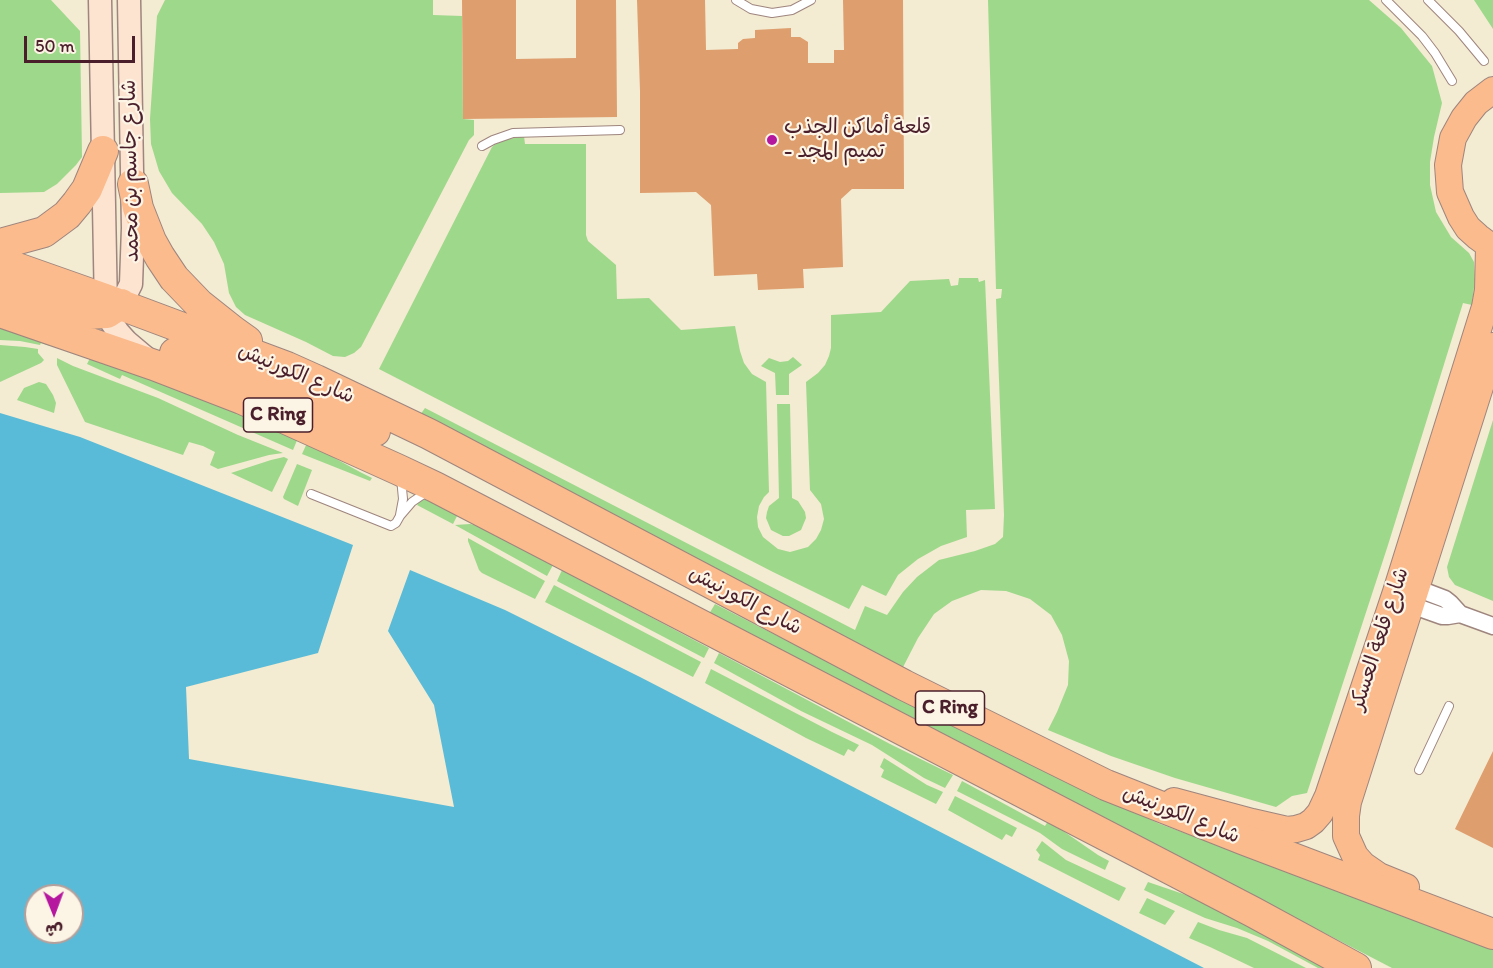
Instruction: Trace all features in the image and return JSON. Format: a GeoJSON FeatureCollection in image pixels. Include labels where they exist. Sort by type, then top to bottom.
{"type":"FeatureCollection","features":[{"type":"Feature","properties":{"kind":"highway"},"geometry":{"type":"LineString","coordinates":[[0,244],[44,232],[66,215],[87,189],[103,151]]}},
{"type":"Feature","properties":{"kind":"highway"},"geometry":{"type":"LineString","coordinates":[[133,184],[138,208],[148,234],[159,257],[174,278],[216,318],[287,367]]}},
{"type":"Feature","properties":{"kind":"highway","name":"شارع الكورنيش"},"geometry":{"type":"LineString","coordinates":[[0,262],[111,305],[287,367],[429,434],[904,685],[1106,785],[1487,932]]}},
{"type":"Feature","properties":{"kind":"highway"},"geometry":{"type":"LineString","coordinates":[[0,287],[84,314],[111,305]]}},
{"type":"Feature","properties":{"kind":"highway","name":"شارع الكورنيش"},"geometry":{"type":"LineString","coordinates":[[0,312],[164,369],[242,399],[435,487],[1253,912],[1356,968]]}},
{"type":"Feature","properties":{"kind":"highway"},"geometry":{"type":"LineString","coordinates":[[164,369],[180,350],[194,350],[390,437],[602,545],[615,549],[650,551]]}},
{"type":"Feature","properties":{"kind":"main road"},"geometry":{"type":"LineString","coordinates":[[1491,247],[1473,233],[1461,217],[1450,192],[1448,165],[1449,151],[1459,126],[1476,103],[1493,90]]}},
{"type":"Feature","properties":{"kind":"main road","name":"شارع قلعة العسكر"},"geometry":{"type":"LineString","coordinates":[[1487,932],[1454,910],[1379,876],[1363,865],[1355,856],[1346,836],[1346,816],[1348,802],[1409,596],[1485,307],[1491,247]]}},
{"type":"Feature","properties":{"kind":"main road","name":"شارع قلعة العسكر"},"geometry":{"type":"LineString","coordinates":[[1106,785],[1287,830],[1306,826],[1313,821],[1320,813],[1328,796],[1409,596],[1493,346]]}},
{"type":"Feature","properties":{"kind":"street"},"geometry":{"type":"LineString","coordinates":[[86,0],[100,34]]}},
{"type":"Feature","properties":{"kind":"street","name":"شارع جاسم بن محمد"},"geometry":{"type":"LineString","coordinates":[[100,0],[103,151],[111,305]]}},
{"type":"Feature","properties":{"kind":"street","name":"شارع جاسم بن محمد"},"geometry":{"type":"LineString","coordinates":[[111,305],[128,291],[132,278],[133,184],[129,0]]}},
{"type":"Feature","properties":{"kind":"street"},"geometry":{"type":"LineString","coordinates":[[129,25],[143,0]]}},
{"type":"Feature","properties":{"kind":"street"},"geometry":{"type":"LineString","coordinates":[[111,305],[118,332],[127,342],[164,369]]}},
{"type":"Feature","properties":{"kind":"street"},"geometry":{"type":"LineString","coordinates":[[1409,596],[1442,616],[1460,614],[1493,626]]}},
{"type":"Feature","properties":{"kind":"lane"},"geometry":{"type":"LineString","coordinates":[[736,0],[751,9],[772,13],[792,10],[811,0]]}},
{"type":"Feature","properties":{"kind":"lane"},"geometry":{"type":"LineString","coordinates":[[1386,0],[1422,36],[1452,81]]}},
{"type":"Feature","properties":{"kind":"lane"},"geometry":{"type":"LineString","coordinates":[[1428,0],[1459,31],[1484,62]]}},
{"type":"Feature","properties":{"kind":"lane"},"geometry":{"type":"LineString","coordinates":[[482,146],[513,133],[620,130]]}},
{"type":"Feature","properties":{"kind":"lane"},"geometry":{"type":"LineString","coordinates":[[399,470],[403,492],[400,516]]}},
{"type":"Feature","properties":{"kind":"lane"},"geometry":{"type":"LineString","coordinates":[[311,494],[388,525],[394,525],[416,498],[435,487]]}},
{"type":"Feature","properties":{"kind":"lane"},"geometry":{"type":"LineString","coordinates":[[1419,771],[1449,706]]}},
{"type":"Feature","properties":{"kind":"green space"},"geometry":{"type":"Polygon","coordinates":[[[0,0],[51,0],[80,31],[82,157],[57,184],[44,192],[0,193],[0,0]]]}},
{"type":"Feature","properties":{"kind":"green space"},"geometry":{"type":"Polygon","coordinates":[[[165,0],[433,0],[433,15],[462,16],[463,119],[474,120],[474,135],[469,140],[361,347],[354,353],[345,357],[333,356],[245,315],[236,307],[229,293],[224,264],[214,242],[202,224],[172,193],[159,171],[151,144],[150,119],[157,16],[165,0]]]}},
{"type":"Feature","properties":{"kind":"green space"},"geometry":{"type":"Polygon","coordinates":[[[988,0],[1369,0],[1401,28],[1432,66],[1442,103],[1430,162],[1430,185],[1436,212],[1451,237],[1469,253],[1474,262],[1472,305],[1463,303],[1388,545],[1307,793],[1292,796],[1276,807],[1175,778],[1111,756],[1048,730],[1068,685],[1069,661],[1062,635],[1051,615],[1030,599],[1006,591],[981,590],[952,601],[934,614],[918,638],[901,671],[420,415],[425,408],[855,630],[865,606],[887,615],[917,577],[939,560],[995,544],[1003,537],[1004,515],[996,299],[1001,298],[1002,289],[996,289],[988,0]]]}},
{"type":"Feature","properties":{"kind":"green space"},"geometry":{"type":"Polygon","coordinates":[[[1474,0],[1493,0],[1493,29],[1474,0]]]}},
{"type":"Feature","properties":{"kind":"green space"},"geometry":{"type":"Polygon","coordinates":[[[524,136],[525,144],[586,144],[586,235],[588,241],[616,265],[617,299],[649,298],[681,330],[735,326],[744,363],[752,374],[766,382],[769,492],[759,506],[757,517],[758,527],[763,537],[778,549],[790,552],[808,547],[816,539],[824,519],[821,504],[810,490],[806,382],[818,373],[829,356],[831,315],[881,312],[910,281],[949,279],[951,286],[958,285],[959,278],[978,278],[979,282],[985,280],[995,509],[966,510],[967,537],[941,546],[918,559],[898,575],[886,596],[862,585],[849,609],[379,369],[492,147],[499,141],[524,136]]]}},
{"type":"Feature","properties":{"kind":"green space"},"geometry":{"type":"Polygon","coordinates":[[[0,325],[52,341],[50,346],[41,343],[40,345],[0,340],[0,325]]]}},
{"type":"Feature","properties":{"kind":"green space"},"geometry":{"type":"Polygon","coordinates":[[[0,345],[38,349],[38,353],[44,360],[0,382],[0,345]]]}},
{"type":"Feature","properties":{"kind":"green space"},"geometry":{"type":"Polygon","coordinates":[[[100,357],[298,438],[293,450],[122,375],[120,379],[87,364],[90,358],[100,357]]]}},
{"type":"Feature","properties":{"kind":"green space"},"geometry":{"type":"Polygon","coordinates":[[[793,357],[802,365],[789,374],[789,395],[776,395],[775,373],[761,366],[769,358],[780,362],[788,361],[793,357]]]}},
{"type":"Feature","properties":{"kind":"green space"},"geometry":{"type":"Polygon","coordinates":[[[57,358],[158,398],[283,453],[218,469],[210,465],[215,452],[203,446],[189,442],[183,455],[85,422],[57,365],[57,358]]]}},
{"type":"Feature","properties":{"kind":"green space"},"geometry":{"type":"Polygon","coordinates":[[[39,382],[46,384],[53,395],[56,403],[54,413],[17,400],[24,388],[39,382]]]}},
{"type":"Feature","properties":{"kind":"green space"},"geometry":{"type":"Polygon","coordinates":[[[777,404],[790,404],[792,498],[798,501],[806,518],[801,530],[789,536],[783,536],[771,530],[766,518],[769,506],[779,498],[777,404]]]}},
{"type":"Feature","properties":{"kind":"green space"},"geometry":{"type":"Polygon","coordinates":[[[1493,420],[1493,601],[1455,585],[1449,577],[1447,567],[1493,420]]]}},
{"type":"Feature","properties":{"kind":"green space"},"geometry":{"type":"Polygon","coordinates":[[[307,443],[372,478],[370,481],[302,454],[307,443]]]}},
{"type":"Feature","properties":{"kind":"green space"},"geometry":{"type":"Polygon","coordinates":[[[284,457],[288,459],[272,492],[231,473],[271,460],[284,457]]]}},
{"type":"Feature","properties":{"kind":"green space"},"geometry":{"type":"Polygon","coordinates":[[[297,464],[312,470],[298,506],[283,497],[297,464]]]}},
{"type":"Feature","properties":{"kind":"green space"},"geometry":{"type":"Polygon","coordinates":[[[429,498],[460,510],[453,524],[417,505],[420,501],[429,498]]]}},
{"type":"Feature","properties":{"kind":"green space"},"geometry":{"type":"Polygon","coordinates":[[[470,524],[553,565],[547,576],[455,525],[470,524]]]}},
{"type":"Feature","properties":{"kind":"green space"},"geometry":{"type":"Polygon","coordinates":[[[468,538],[545,581],[535,599],[482,573],[468,538]]]}},
{"type":"Feature","properties":{"kind":"green space"},"geometry":{"type":"Polygon","coordinates":[[[562,570],[709,648],[704,658],[557,581],[562,570]]]}},
{"type":"Feature","properties":{"kind":"green space"},"geometry":{"type":"Polygon","coordinates":[[[554,585],[701,662],[693,677],[545,602],[554,585]]]}},
{"type":"Feature","properties":{"kind":"green space"},"geometry":{"type":"Polygon","coordinates":[[[715,604],[879,688],[1160,824],[1493,946],[1493,968],[1392,968],[709,614],[715,604]]]}},
{"type":"Feature","properties":{"kind":"green space"},"geometry":{"type":"Polygon","coordinates":[[[719,653],[953,775],[945,788],[924,778],[872,745],[801,711],[714,663],[719,653]]]}},
{"type":"Feature","properties":{"kind":"green space"},"geometry":{"type":"Polygon","coordinates":[[[711,669],[859,745],[854,752],[848,749],[844,756],[806,738],[705,683],[711,669]]]}},
{"type":"Feature","properties":{"kind":"green space"},"geometry":{"type":"Polygon","coordinates":[[[884,758],[927,785],[943,792],[936,804],[881,777],[884,770],[880,767],[884,758]]]}},
{"type":"Feature","properties":{"kind":"green space"},"geometry":{"type":"Polygon","coordinates":[[[962,781],[1045,826],[1048,821],[1053,824],[1109,861],[1105,870],[1062,849],[1040,833],[957,791],[962,781]]]}},
{"type":"Feature","properties":{"kind":"green space"},"geometry":{"type":"Polygon","coordinates":[[[955,796],[1017,828],[1012,837],[1006,834],[1002,840],[948,810],[955,796]]]}},
{"type":"Feature","properties":{"kind":"green space"},"geometry":{"type":"Polygon","coordinates":[[[1042,841],[1066,860],[1126,888],[1119,901],[1038,860],[1040,855],[1036,850],[1042,841]]]}},
{"type":"Feature","properties":{"kind":"green space"},"geometry":{"type":"Polygon","coordinates":[[[1148,882],[1195,898],[1334,968],[1318,968],[1268,941],[1205,918],[1144,890],[1148,882]]]}},
{"type":"Feature","properties":{"kind":"green space"},"geometry":{"type":"Polygon","coordinates":[[[1147,898],[1175,911],[1165,925],[1139,913],[1147,898]]]}},
{"type":"Feature","properties":{"kind":"green space"},"geometry":{"type":"Polygon","coordinates":[[[1198,922],[1247,938],[1306,968],[1254,968],[1189,938],[1198,922]]]}},
{"type":"Feature","properties":{"kind":"water"},"geometry":{"type":"Polygon","coordinates":[[[0,413],[80,437],[353,545],[318,653],[186,687],[189,759],[454,807],[434,705],[388,631],[410,570],[505,610],[640,677],[1204,968],[0,968],[0,413]]]}},
{"type":"Feature","properties":{"kind":"building"},"geometry":{"type":"Polygon","coordinates":[[[462,0],[516,0],[516,59],[576,58],[576,0],[616,0],[617,117],[463,119],[462,0]]]}},
{"type":"Feature","properties":{"kind":"building","name":"قلعة أماكن الجذب - تميم المجد"},"geometry":{"type":"Polygon","coordinates":[[[637,0],[705,0],[706,50],[738,49],[738,43],[743,39],[755,38],[755,30],[791,28],[791,37],[800,37],[808,42],[808,63],[834,63],[834,50],[844,50],[843,0],[903,0],[904,189],[852,189],[841,199],[843,267],[803,269],[804,288],[758,290],[757,274],[714,276],[711,205],[696,192],[640,193],[637,0]]]}},
{"type":"Feature","properties":{"kind":"building"},"geometry":{"type":"Polygon","coordinates":[[[1493,751],[1493,848],[1455,829],[1493,751]]]}},
{"type":"Feature","properties":{"kind":"place","name":"قلعة أماكن الجذب - تميم المجد"},"geometry":{"type":"Point","coordinates":[772,140]}}]}
